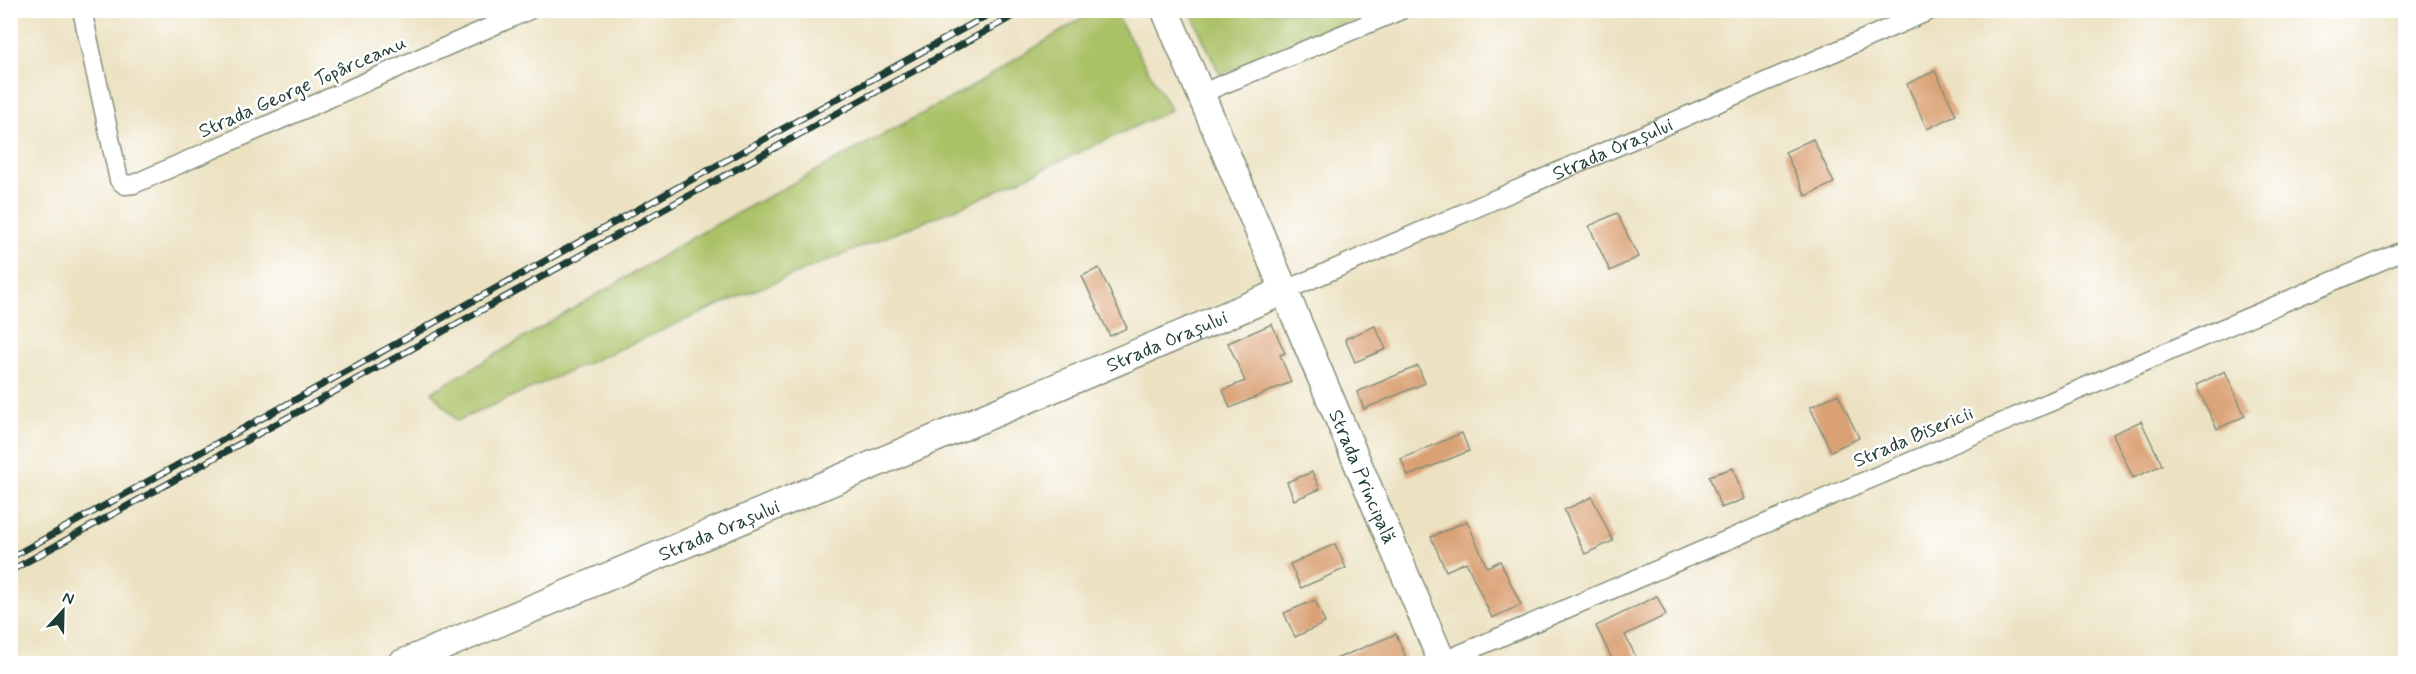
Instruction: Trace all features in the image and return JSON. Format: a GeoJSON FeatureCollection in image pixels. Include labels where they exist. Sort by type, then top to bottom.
{"type":"FeatureCollection","features":[{"type":"Feature","properties":{"kind":"main road","name":"Strada Principală"},"geometry":{"type":"LineString","coordinates":[[1165,10],[1441,663]]}},
{"type":"Feature","properties":{"kind":"main road","name":"Strada Orașului"},"geometry":{"type":"LineString","coordinates":[[401,663],[1284,291]]}},
{"type":"Feature","properties":{"kind":"street","name":"Strada George Topârceanu"},"geometry":{"type":"LineString","coordinates":[[82,10],[118,180],[125,185],[134,184],[529,10]]}},
{"type":"Feature","properties":{"kind":"street"},"geometry":{"type":"LineString","coordinates":[[1200,94],[1401,10]]}},
{"type":"Feature","properties":{"kind":"street","name":"Strada Orașului"},"geometry":{"type":"LineString","coordinates":[[1284,291],[1930,10]]}},
{"type":"Feature","properties":{"kind":"street","name":"Strada Bisericii"},"geometry":{"type":"LineString","coordinates":[[1441,663],[2406,250]]}},
{"type":"Feature","properties":{"kind":"green space"},"geometry":{"type":"Polygon","coordinates":[[[1095,10],[1114,11],[1171,110],[972,202],[726,302],[457,421],[432,392],[708,229],[966,90],[1095,10]]]}},
{"type":"Feature","properties":{"kind":"green space"},"geometry":{"type":"Polygon","coordinates":[[[1190,11],[1376,11],[1220,75],[1190,11]]]}},
{"type":"Feature","properties":{"kind":"building"},"geometry":{"type":"Polygon","coordinates":[[[1935,71],[1956,115],[1927,129],[1907,84],[1935,71]]]}},
{"type":"Feature","properties":{"kind":"building"},"geometry":{"type":"Polygon","coordinates":[[[1813,139],[1834,183],[1806,196],[1785,152],[1813,139]]]}},
{"type":"Feature","properties":{"kind":"building"},"geometry":{"type":"Polygon","coordinates":[[[1617,213],[1638,257],[1610,271],[1589,226],[1617,213]]]}},
{"type":"Feature","properties":{"kind":"building"},"geometry":{"type":"Polygon","coordinates":[[[1099,268],[1127,328],[1110,336],[1082,276],[1099,268]]]}},
{"type":"Feature","properties":{"kind":"building"},"geometry":{"type":"Polygon","coordinates":[[[1272,324],[1285,353],[1280,355],[1291,382],[1230,408],[1223,390],[1245,381],[1228,343],[1272,324]]]}},
{"type":"Feature","properties":{"kind":"building"},"geometry":{"type":"Polygon","coordinates":[[[1375,326],[1386,349],[1355,362],[1345,339],[1375,326]]]}},
{"type":"Feature","properties":{"kind":"building"},"geometry":{"type":"Polygon","coordinates":[[[1418,366],[1425,383],[1364,409],[1357,392],[1418,366]]]}},
{"type":"Feature","properties":{"kind":"building"},"geometry":{"type":"Polygon","coordinates":[[[2225,371],[2245,416],[2217,429],[2196,385],[2225,371]]]}},
{"type":"Feature","properties":{"kind":"building"},"geometry":{"type":"Polygon","coordinates":[[[1838,394],[1859,438],[1831,451],[1810,407],[1838,394]]]}},
{"type":"Feature","properties":{"kind":"building"},"geometry":{"type":"Polygon","coordinates":[[[2141,421],[2162,465],[2133,478],[2113,434],[2141,421]]]}},
{"type":"Feature","properties":{"kind":"building"},"geometry":{"type":"Polygon","coordinates":[[[1462,433],[1469,451],[1408,476],[1401,459],[1462,433]]]}},
{"type":"Feature","properties":{"kind":"building"},"geometry":{"type":"Polygon","coordinates":[[[1733,468],[1744,499],[1721,508],[1709,476],[1733,468]]]}},
{"type":"Feature","properties":{"kind":"building"},"geometry":{"type":"Polygon","coordinates":[[[1312,472],[1320,489],[1294,500],[1287,482],[1312,472]]]}},
{"type":"Feature","properties":{"kind":"building"},"geometry":{"type":"Polygon","coordinates":[[[1592,497],[1613,541],[1585,554],[1564,510],[1592,497]]]}},
{"type":"Feature","properties":{"kind":"building"},"geometry":{"type":"Polygon","coordinates":[[[1467,521],[1487,567],[1500,561],[1521,605],[1492,618],[1466,562],[1446,571],[1431,537],[1467,521]]]}},
{"type":"Feature","properties":{"kind":"building"},"geometry":{"type":"Polygon","coordinates":[[[1335,544],[1346,568],[1301,588],[1290,564],[1335,544]]]}},
{"type":"Feature","properties":{"kind":"building"},"geometry":{"type":"Polygon","coordinates":[[[1657,596],[1666,615],[1625,635],[1639,663],[1614,663],[1596,626],[1657,596]]]}},
{"type":"Feature","properties":{"kind":"building"},"geometry":{"type":"Polygon","coordinates":[[[1315,600],[1325,623],[1295,637],[1284,613],[1315,600]]]}},
{"type":"Feature","properties":{"kind":"building"},"geometry":{"type":"Polygon","coordinates":[[[1396,634],[1406,658],[1391,663],[1326,663],[1396,634]]]}},
{"type":"Feature","properties":{"kind":"railway"},"geometry":{"type":"LineString","coordinates":[[10,558],[997,10]]}},
{"type":"Feature","properties":{"kind":"railway"},"geometry":{"type":"LineString","coordinates":[[10,571],[1024,10]]}}]}
